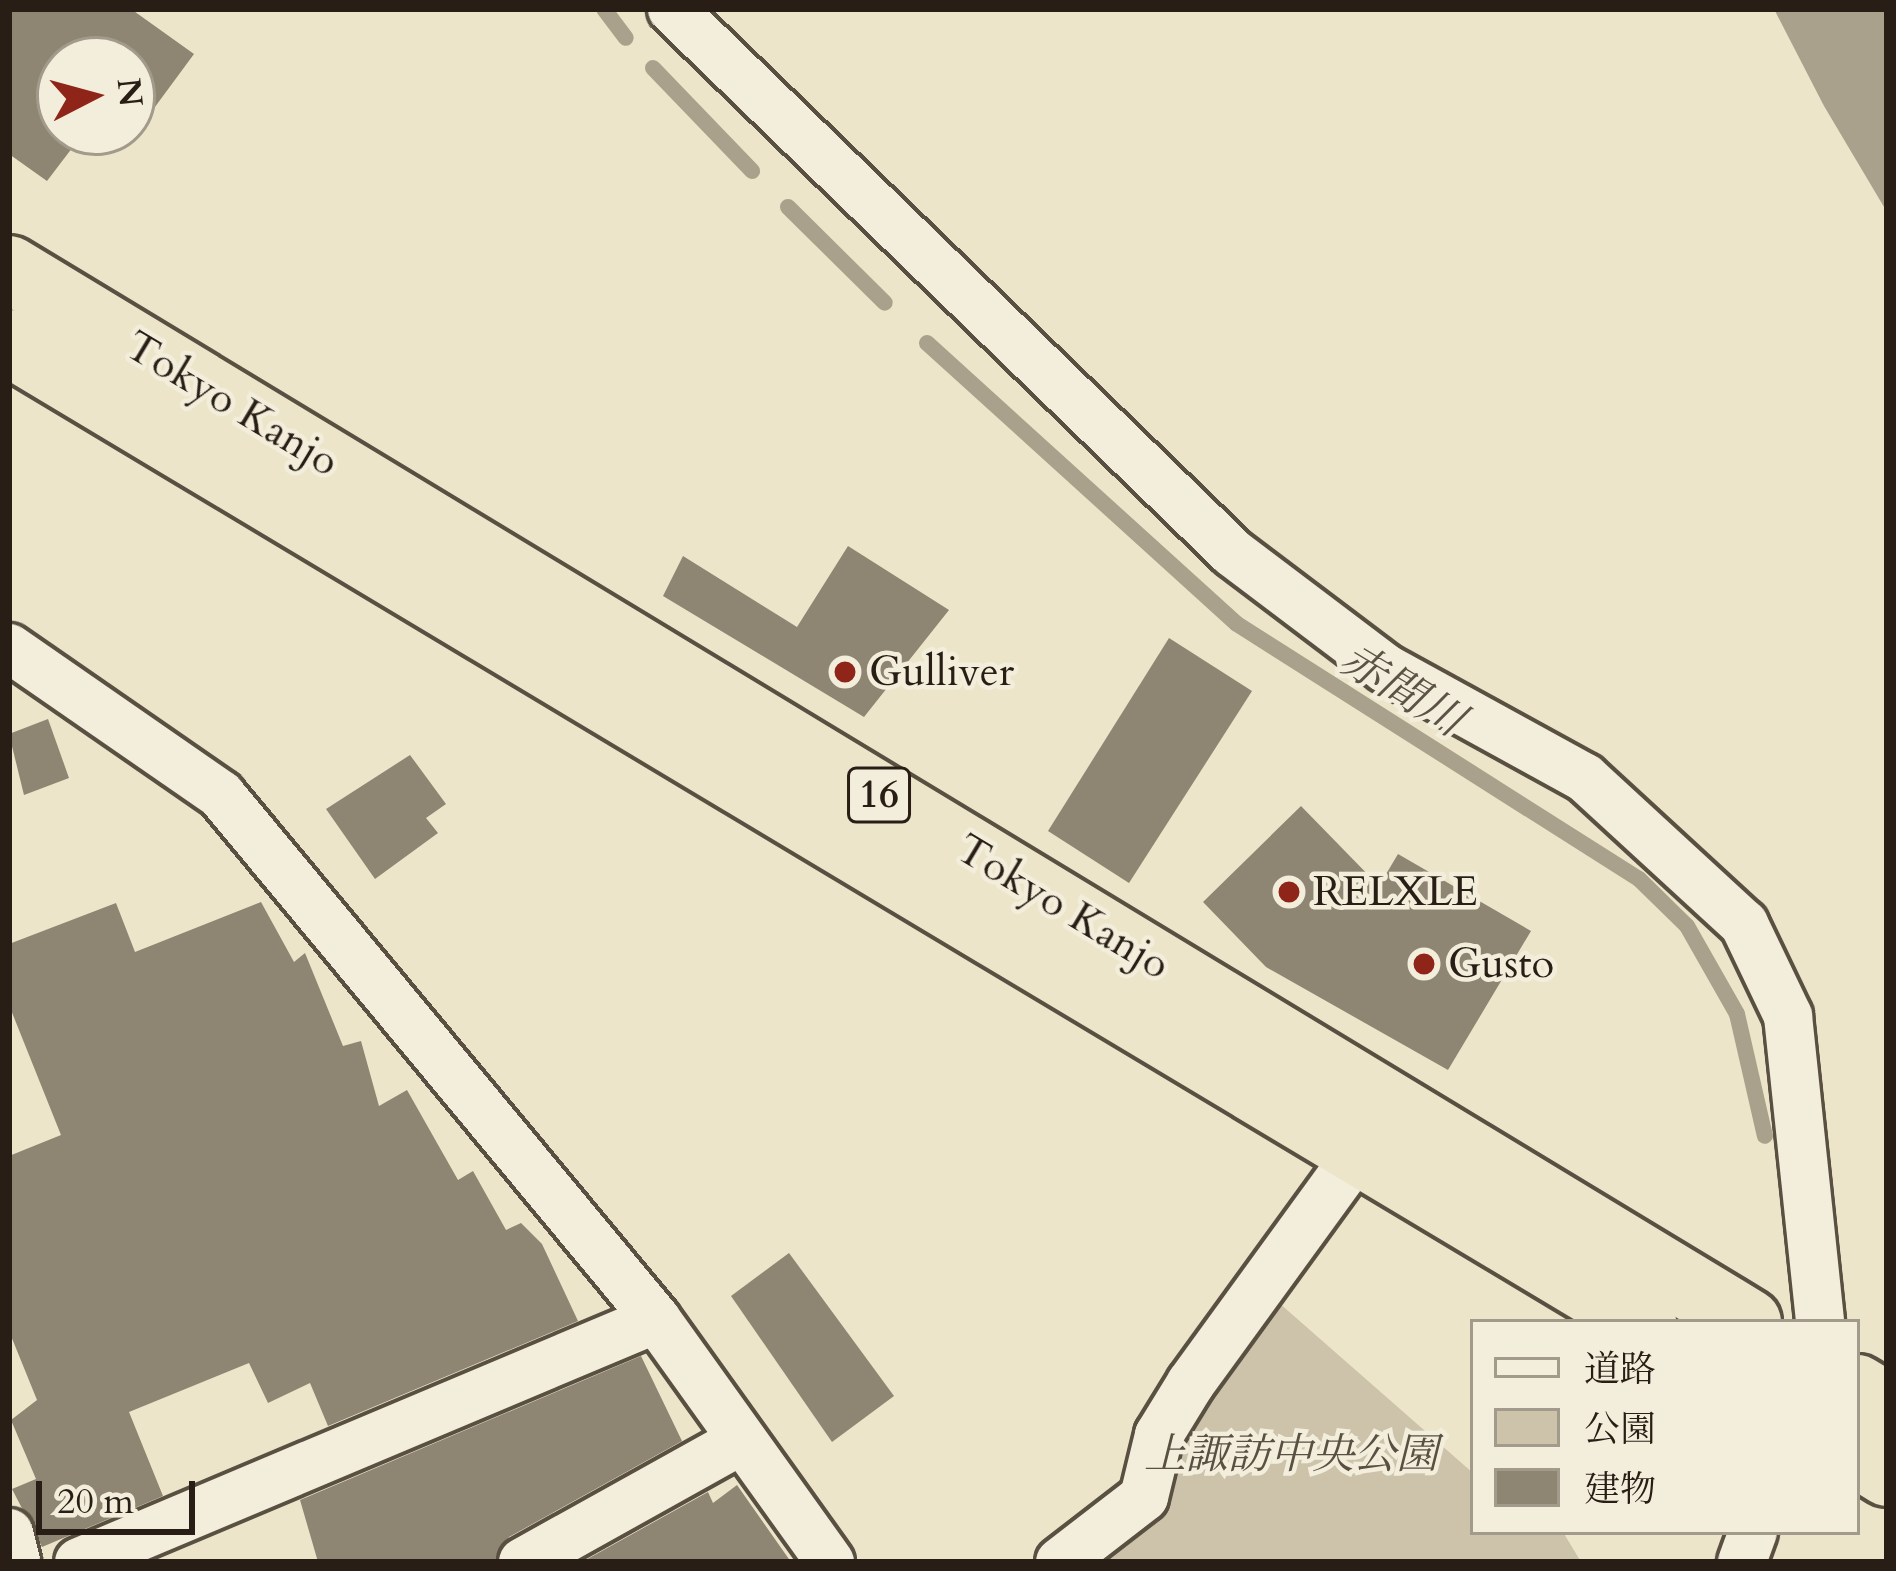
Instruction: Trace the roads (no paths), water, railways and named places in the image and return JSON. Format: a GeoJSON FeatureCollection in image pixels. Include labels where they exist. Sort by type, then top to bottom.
{"type":"FeatureCollection","features":[{"type":"Feature","properties":{"kind":"highway","name":"Tokyo Kanjo"},"geometry":{"type":"LineString","coordinates":[[9,269],[1743,1319]]}},
{"type":"Feature","properties":{"kind":"highway","name":"Tokyo Kanjo"},"geometry":{"type":"LineString","coordinates":[[9,343],[1362,1148],[1638,1319]]}},
{"type":"Feature","properties":{"kind":"highway"},"geometry":{"type":"LineString","coordinates":[[1860,1390],[1887,1406]]}},
{"type":"Feature","properties":{"kind":"highway"},"geometry":{"type":"LineString","coordinates":[[1860,1456],[1887,1473]]}},
{"type":"Feature","properties":{"kind":"street"},"geometry":{"type":"LineString","coordinates":[[672,9],[1233,553],[1385,668],[1585,778],[1744,924],[1788,1016],[1820,1319]]}},
{"type":"Feature","properties":{"kind":"street"},"geometry":{"type":"LineString","coordinates":[[9,648],[221,795],[656,1319],[830,1562]]}},
{"type":"Feature","properties":{"kind":"street"},"geometry":{"type":"LineString","coordinates":[[1060,1562],[1144,1497],[1159,1435],[1191,1382],[1362,1148]]}},
{"type":"Feature","properties":{"kind":"street"},"geometry":{"type":"LineString","coordinates":[[79,1562],[656,1319]]}},
{"type":"Feature","properties":{"kind":"street"},"geometry":{"type":"LineString","coordinates":[[524,1562],[740,1441]]}},
{"type":"Feature","properties":{"kind":"street"},"geometry":{"type":"LineString","coordinates":[[9,1533],[16,1562]]}},
{"type":"Feature","properties":{"kind":"waterway","name":"赤間川"},"geometry":{"type":"LineString","coordinates":[[604,9],[626,38]]}},
{"type":"Feature","properties":{"kind":"waterway","name":"赤間川"},"geometry":{"type":"LineString","coordinates":[[653,68],[752,171]]}},
{"type":"Feature","properties":{"kind":"waterway","name":"赤間川"},"geometry":{"type":"LineString","coordinates":[[788,207],[885,303]]}},
{"type":"Feature","properties":{"kind":"waterway","name":"赤間川"},"geometry":{"type":"LineString","coordinates":[[927,343],[1237,624],[1639,879],[1687,926],[1737,1014],[1765,1136]]}},
{"type":"Feature","properties":{"kind":"place","name":"Gulliver"},"geometry":{"type":"Point","coordinates":[845,672]}},
{"type":"Feature","properties":{"kind":"place","name":"RELXLE"},"geometry":{"type":"Point","coordinates":[1289,892]}},
{"type":"Feature","properties":{"kind":"place","name":"Gusto"},"geometry":{"type":"Point","coordinates":[1424,964]}},
{"type":"Feature","properties":{"kind":"park label","name":"上諏訪中央公園"},"geometry":{"type":"Point","coordinates":[1291,1455]}}]}
